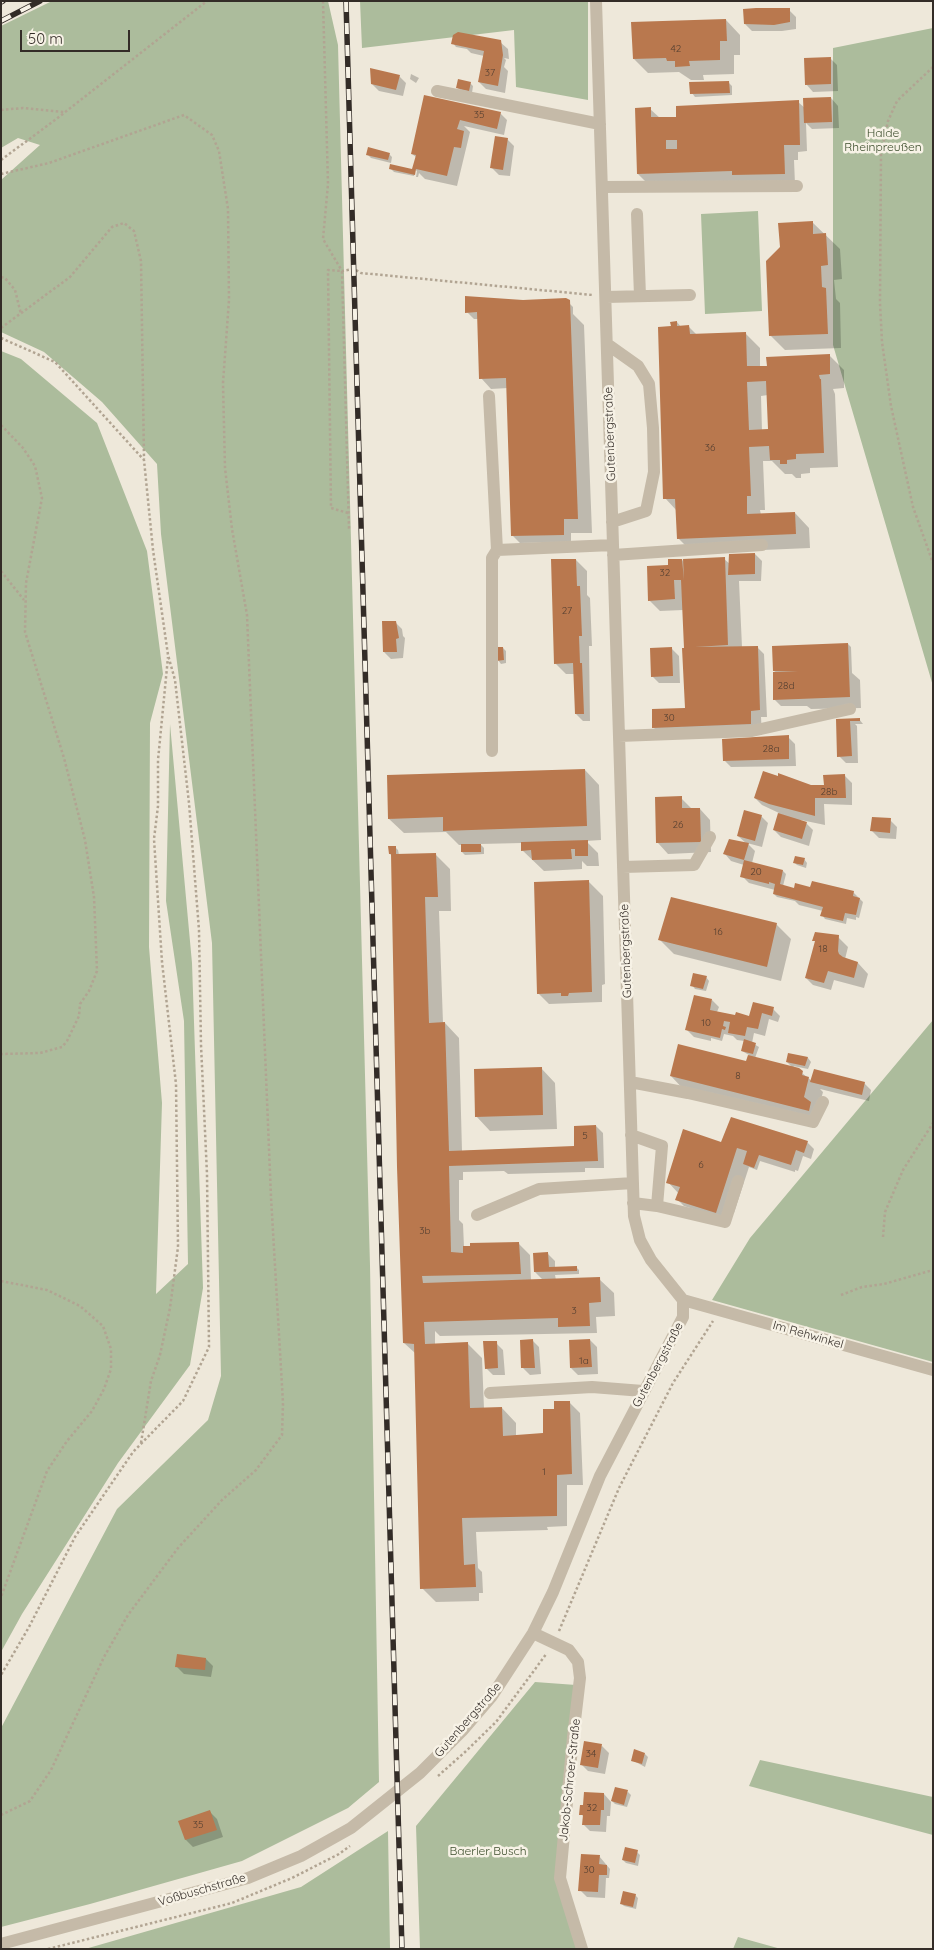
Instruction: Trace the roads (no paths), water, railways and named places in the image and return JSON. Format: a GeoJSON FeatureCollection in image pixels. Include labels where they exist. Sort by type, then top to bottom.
{"type":"FeatureCollection","features":[{"type":"Feature","properties":{"kind":"street","name":"Gutenbergstraße"},"geometry":{"type":"LineString","coordinates":[[387,1799],[420,1773],[462,1731],[492,1696],[533,1634],[554,1592],[600,1476],[683,1317],[683,1300],[651,1260],[640,1240],[634,1216],[596,1]]}},
{"type":"Feature","properties":{"kind":"street"},"geometry":{"type":"LineString","coordinates":[[437,91],[600,124]]}},
{"type":"Feature","properties":{"kind":"street"},"geometry":{"type":"LineString","coordinates":[[602,187],[797,186]]}},
{"type":"Feature","properties":{"kind":"street"},"geometry":{"type":"LineString","coordinates":[[637,214],[640,296]]}},
{"type":"Feature","properties":{"kind":"street"},"geometry":{"type":"LineString","coordinates":[[606,297],[690,295]]}},
{"type":"Feature","properties":{"kind":"street"},"geometry":{"type":"LineString","coordinates":[[607,344],[638,366],[649,384],[653,428],[654,472],[646,511],[612,522]]}},
{"type":"Feature","properties":{"kind":"street"},"geometry":{"type":"LineString","coordinates":[[489,396],[497,550],[492,558],[492,750]]}},
{"type":"Feature","properties":{"kind":"street"},"geometry":{"type":"LineString","coordinates":[[497,550],[613,550],[762,545]]}},
{"type":"Feature","properties":{"kind":"street"},"geometry":{"type":"LineString","coordinates":[[619,736],[752,730],[850,709]]}},
{"type":"Feature","properties":{"kind":"street"},"geometry":{"type":"LineString","coordinates":[[623,867],[694,865],[710,837]]}},
{"type":"Feature","properties":{"kind":"street"},"geometry":{"type":"LineString","coordinates":[[630,1082],[688,1093],[813,1122],[823,1102]]}},
{"type":"Feature","properties":{"kind":"street"},"geometry":{"type":"LineString","coordinates":[[632,1135],[662,1146],[657,1206]]}},
{"type":"Feature","properties":{"kind":"street"},"geometry":{"type":"LineString","coordinates":[[634,1204],[657,1206],[725,1222],[738,1181]]}},
{"type":"Feature","properties":{"kind":"street"},"geometry":{"type":"LineString","coordinates":[[477,1215],[539,1189],[633,1184]]}},
{"type":"Feature","properties":{"kind":"street","name":"Im Rehwinkel"},"geometry":{"type":"LineString","coordinates":[[683,1300],[933,1370]]}},
{"type":"Feature","properties":{"kind":"street"},"geometry":{"type":"LineString","coordinates":[[490,1393],[592,1387],[643,1391]]}},
{"type":"Feature","properties":{"kind":"street","name":"Jakob-Schroer-Straße"},"geometry":{"type":"LineString","coordinates":[[533,1634],[569,1650],[578,1662],[580,1678],[560,1878],[582,1949]]}},
{"type":"Feature","properties":{"kind":"street","name":"Voßbuschstraße"},"geometry":{"type":"LineString","coordinates":[[1,1944],[248,1878],[301,1856],[343,1833],[387,1799]]}},
{"type":"Feature","properties":{"kind":"railway"},"geometry":{"type":"LineString","coordinates":[[1,21],[40,1]]}},
{"type":"Feature","properties":{"kind":"railway"},"geometry":{"type":"LineString","coordinates":[[346,1],[402,1949]]}},
{"type":"Feature","properties":{"kind":"park label","name":"Halde Rheinpreußen"},"geometry":{"type":"Point","coordinates":[883,140]}},
{"type":"Feature","properties":{"kind":"park label","name":"Baerler Busch"},"geometry":{"type":"Point","coordinates":[488,1851]}}]}
